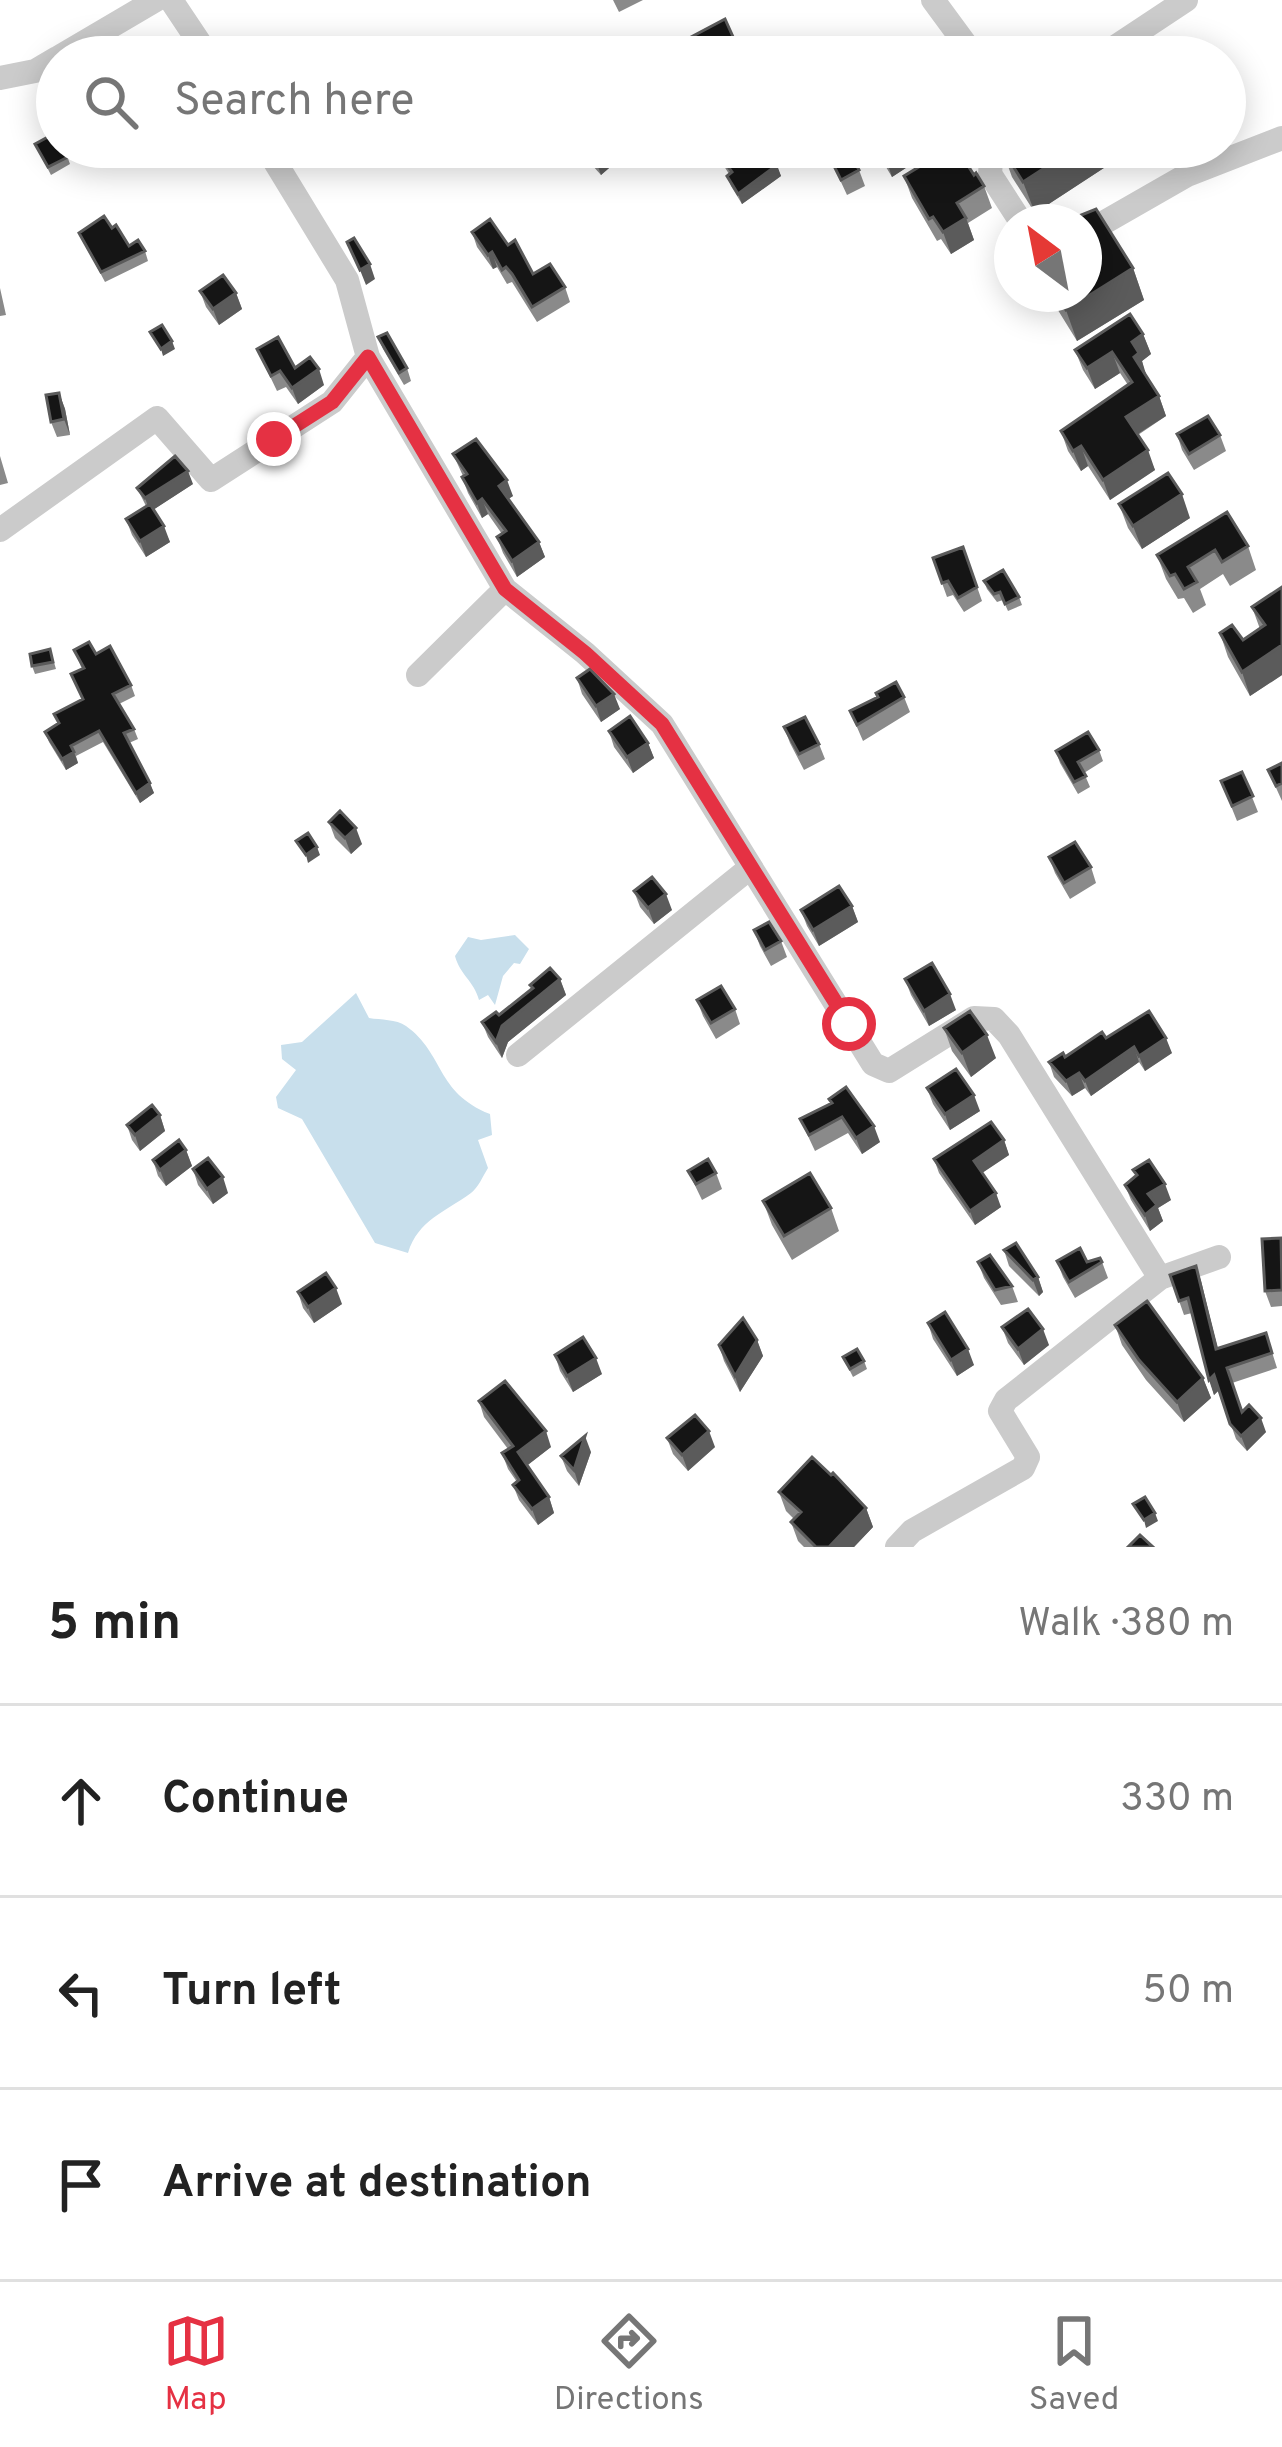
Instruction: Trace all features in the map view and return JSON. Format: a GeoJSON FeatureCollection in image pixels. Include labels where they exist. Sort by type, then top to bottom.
{"type":"FeatureCollection","features":[{"type":"Feature","properties":{"kind":"street"},"geometry":{"type":"LineString","coordinates":[[95,36],[156,0]]}},
{"type":"Feature","properties":{"kind":"street"},"geometry":{"type":"LineString","coordinates":[[171,0],[195,36]]}},
{"type":"Feature","properties":{"kind":"street"},"geometry":{"type":"LineString","coordinates":[[933,0],[960,36]]}},
{"type":"Feature","properties":{"kind":"street"},"geometry":{"type":"LineString","coordinates":[[1132,36],[1186,0]]}},
{"type":"Feature","properties":{"kind":"street"},"geometry":{"type":"LineString","coordinates":[[0,78],[36,70]]}},
{"type":"Feature","properties":{"kind":"street"},"geometry":{"type":"LineString","coordinates":[[1246,152],[1282,138]]}},
{"type":"Feature","properties":{"kind":"street"},"geometry":{"type":"LineString","coordinates":[[279,168],[347,280],[368,357],[505,589],[585,653],[662,724],[873,1064],[889,1071],[974,1018],[994,1019],[1030,1068],[1160,1277]]}},
{"type":"Feature","properties":{"kind":"street"},"geometry":{"type":"LineString","coordinates":[[990,168],[1009,204]]}},
{"type":"Feature","properties":{"kind":"street"},"geometry":{"type":"LineString","coordinates":[[1102,224],[1205,168]]}},
{"type":"Feature","properties":{"kind":"street"},"geometry":{"type":"LineString","coordinates":[[0,530],[157,418],[211,480],[332,402],[368,357]]}},
{"type":"Feature","properties":{"kind":"street"},"geometry":{"type":"LineString","coordinates":[[418,674],[505,589]]}},
{"type":"Feature","properties":{"kind":"street"},"geometry":{"type":"LineString","coordinates":[[518,1055],[752,867]]}},
{"type":"Feature","properties":{"kind":"street"},"geometry":{"type":"LineString","coordinates":[[897,1547],[912,1532],[1023,1468],[1028,1457],[1000,1411],[1006,1400],[1160,1277],[1220,1257]]}},
{"type":"Feature","properties":{"kind":"water"},"geometry":{"type":"Polygon","coordinates":[[[515,935],[529,949],[520,964],[514,963],[503,976],[495,1005],[488,995],[479,1000],[455,956],[468,937],[515,935]]]}},
{"type":"Feature","properties":{"kind":"water"},"geometry":{"type":"Polygon","coordinates":[[[356,993],[369,1018],[406,1026],[428,1048],[459,1095],[490,1114],[492,1135],[478,1140],[488,1168],[480,1182],[425,1225],[408,1253],[375,1243],[302,1119],[278,1108],[276,1097],[296,1070],[282,1059],[281,1045],[302,1042],[356,993]]]}},
{"type":"Feature","properties":{"kind":"building"},"geometry":{"type":"Polygon","coordinates":[[[725,19],[733,36],[693,36],[725,19]]]}},
{"type":"Feature","properties":{"kind":"building"},"geometry":{"type":"Polygon","coordinates":[[[729,168],[773,168],[738,194],[727,176],[732,172],[729,168]]]}},
{"type":"Feature","properties":{"kind":"building"},"geometry":{"type":"Polygon","coordinates":[[[835,168],[858,168],[859,170],[841,180],[835,168]]]}},
{"type":"Feature","properties":{"kind":"building"},"geometry":{"type":"Polygon","coordinates":[[[917,168],[970,168],[984,186],[957,203],[966,218],[943,232],[933,217],[929,219],[904,176],[917,168]]]}},
{"type":"Feature","properties":{"kind":"building"},"geometry":{"type":"Polygon","coordinates":[[[1014,168],[1045,168],[1023,182],[1014,168]]]}},
{"type":"Feature","properties":{"kind":"building"},"geometry":{"type":"Polygon","coordinates":[[[104,216],[129,246],[138,240],[145,251],[101,272],[79,233],[104,216]]]}},
{"type":"Feature","properties":{"kind":"building"},"geometry":{"type":"Polygon","coordinates":[[[490,219],[508,245],[515,240],[533,274],[550,264],[565,287],[532,307],[512,274],[506,267],[502,270],[472,232],[490,219]]]}},
{"type":"Feature","properties":{"kind":"building"},"geometry":{"type":"Polygon","coordinates":[[[1102,219],[1133,268],[1102,287],[1102,219]]]}},
{"type":"Feature","properties":{"kind":"building"},"geometry":{"type":"Polygon","coordinates":[[[354,238],[370,264],[360,270],[347,242],[354,238]]]}},
{"type":"Feature","properties":{"kind":"building"},"geometry":{"type":"Polygon","coordinates":[[[223,275],[236,293],[213,309],[200,291],[223,275]]]}},
{"type":"Feature","properties":{"kind":"building"},"geometry":{"type":"Polygon","coordinates":[[[1130,314],[1143,334],[1132,342],[1139,353],[1134,357],[1159,396],[1126,417],[1148,450],[1103,480],[1081,446],[1073,451],[1061,431],[1132,382],[1112,352],[1087,368],[1075,350],[1130,314]]]}},
{"type":"Feature","properties":{"kind":"building"},"geometry":{"type":"Polygon","coordinates":[[[162,325],[172,341],[161,349],[150,332],[162,325]]]}},
{"type":"Feature","properties":{"kind":"building"},"geometry":{"type":"Polygon","coordinates":[[[387,333],[407,368],[399,373],[378,337],[387,333]]]}},
{"type":"Feature","properties":{"kind":"building"},"geometry":{"type":"Polygon","coordinates":[[[278,337],[295,368],[310,357],[319,369],[292,388],[280,371],[271,376],[257,349],[278,337]]]}},
{"type":"Feature","properties":{"kind":"building"},"geometry":{"type":"Polygon","coordinates":[[[59,393],[64,419],[51,422],[46,395],[59,393]]]}},
{"type":"Feature","properties":{"kind":"building"},"geometry":{"type":"Polygon","coordinates":[[[1208,416],[1220,435],[1189,454],[1177,434],[1208,416]]]}},
{"type":"Feature","properties":{"kind":"building"},"geometry":{"type":"Polygon","coordinates":[[[476,439],[507,480],[499,486],[539,542],[512,561],[497,537],[506,531],[482,499],[477,503],[462,477],[467,474],[453,454],[476,439]]]}},
{"type":"Feature","properties":{"kind":"building"},"geometry":{"type":"Polygon","coordinates":[[[175,456],[188,471],[145,498],[137,488],[175,456]]]}},
{"type":"Feature","properties":{"kind":"building"},"geometry":{"type":"Polygon","coordinates":[[[1168,473],[1182,494],[1133,526],[1119,504],[1168,473]]]}},
{"type":"Feature","properties":{"kind":"building"},"geometry":{"type":"Polygon","coordinates":[[[150,504],[164,526],[140,541],[126,519],[150,504]]]}},
{"type":"Feature","properties":{"kind":"building"},"geometry":{"type":"Polygon","coordinates":[[[1227,512],[1248,546],[1222,562],[1215,550],[1188,567],[1197,582],[1184,589],[1157,555],[1227,512]]]}},
{"type":"Feature","properties":{"kind":"building"},"geometry":{"type":"Polygon","coordinates":[[[963,547],[977,587],[958,598],[948,581],[942,583],[933,558],[963,547]]]}},
{"type":"Feature","properties":{"kind":"building"},"geometry":{"type":"Polygon","coordinates":[[[1003,570],[1019,597],[1005,604],[1000,592],[994,594],[984,581],[1003,570]]]}},
{"type":"Feature","properties":{"kind":"building"},"geometry":{"type":"Polygon","coordinates":[[[1282,587],[1282,645],[1242,672],[1220,633],[1232,625],[1243,640],[1265,625],[1252,607],[1282,587]]]}},
{"type":"Feature","properties":{"kind":"building"},"geometry":{"type":"Polygon","coordinates":[[[89,642],[96,654],[110,646],[131,685],[113,694],[134,729],[124,733],[150,783],[136,793],[99,731],[71,746],[74,752],[62,759],[45,732],[59,723],[54,714],[83,699],[71,674],[84,668],[74,650],[89,642]]]}},
{"type":"Feature","properties":{"kind":"building"},"geometry":{"type":"Polygon","coordinates":[[[50,649],[53,662],[32,666],[30,654],[50,649]]]}},
{"type":"Feature","properties":{"kind":"building"},"geometry":{"type":"Polygon","coordinates":[[[590,669],[614,694],[596,706],[577,678],[590,669]]]}},
{"type":"Feature","properties":{"kind":"building"},"geometry":{"type":"Polygon","coordinates":[[[896,682],[904,697],[857,725],[850,711],[896,682]]]}},
{"type":"Feature","properties":{"kind":"building"},"geometry":{"type":"Polygon","coordinates":[[[630,716],[648,743],[627,757],[609,731],[630,716]]]}},
{"type":"Feature","properties":{"kind":"building"},"geometry":{"type":"Polygon","coordinates":[[[805,717],[819,744],[799,754],[784,727],[805,717]]]}},
{"type":"Feature","properties":{"kind":"building"},"geometry":{"type":"Polygon","coordinates":[[[1088,732],[1099,750],[1078,762],[1086,776],[1074,782],[1056,751],[1088,732]]]}},
{"type":"Feature","properties":{"kind":"building"},"geometry":{"type":"Polygon","coordinates":[[[1282,763],[1282,783],[1276,786],[1268,770],[1282,763]]]}},
{"type":"Feature","properties":{"kind":"building"},"geometry":{"type":"Polygon","coordinates":[[[1242,772],[1253,796],[1232,806],[1221,781],[1242,772]]]}},
{"type":"Feature","properties":{"kind":"building"},"geometry":{"type":"Polygon","coordinates":[[[340,811],[356,828],[345,838],[329,822],[340,811]]]}},
{"type":"Feature","properties":{"kind":"building"},"geometry":{"type":"Polygon","coordinates":[[[308,833],[317,847],[306,855],[296,841],[308,833]]]}},
{"type":"Feature","properties":{"kind":"building"},"geometry":{"type":"Polygon","coordinates":[[[1075,842],[1091,867],[1064,883],[1049,857],[1075,842]]]}},
{"type":"Feature","properties":{"kind":"building"},"geometry":{"type":"Polygon","coordinates":[[[652,877],[666,894],[648,908],[634,891],[652,877]]]}},
{"type":"Feature","properties":{"kind":"building"},"geometry":{"type":"Polygon","coordinates":[[[839,886],[852,906],[813,930],[801,910],[839,886]]]}},
{"type":"Feature","properties":{"kind":"building"},"geometry":{"type":"Polygon","coordinates":[[[769,922],[781,941],[765,950],[754,930],[769,922]]]}},
{"type":"Feature","properties":{"kind":"building"},"geometry":{"type":"Polygon","coordinates":[[[932,963],[950,994],[924,1011],[905,979],[932,963]]]}},
{"type":"Feature","properties":{"kind":"building"},"geometry":{"type":"Polygon","coordinates":[[[550,968],[560,979],[502,1026],[496,1042],[482,1022],[496,1012],[499,1015],[533,988],[530,985],[550,968]]]}},
{"type":"Feature","properties":{"kind":"building"},"geometry":{"type":"Polygon","coordinates":[[[721,986],[735,1009],[711,1023],[697,1000],[721,986]]]}},
{"type":"Feature","properties":{"kind":"building"},"geometry":{"type":"Polygon","coordinates":[[[970,1011],[987,1035],[962,1053],[944,1028],[970,1011]]]}},
{"type":"Feature","properties":{"kind":"building"},"geometry":{"type":"Polygon","coordinates":[[[1149,1011],[1166,1038],[1139,1056],[1134,1047],[1085,1081],[1079,1073],[1066,1081],[1049,1062],[1102,1032],[1106,1038],[1149,1011]]]}},
{"type":"Feature","properties":{"kind":"building"},"geometry":{"type":"Polygon","coordinates":[[[956,1069],[974,1095],[945,1114],[927,1088],[956,1069]]]}},
{"type":"Feature","properties":{"kind":"building"},"geometry":{"type":"Polygon","coordinates":[[[846,1087],[874,1126],[856,1138],[842,1117],[809,1135],[800,1119],[832,1103],[829,1099],[846,1087]]]}},
{"type":"Feature","properties":{"kind":"building"},"geometry":{"type":"Polygon","coordinates":[[[152,1105],[160,1115],[135,1135],[127,1125],[152,1105]]]}},
{"type":"Feature","properties":{"kind":"building"},"geometry":{"type":"Polygon","coordinates":[[[991,1122],[1004,1140],[974,1161],[996,1193],[970,1211],[934,1159],[991,1122]]]}},
{"type":"Feature","properties":{"kind":"building"},"geometry":{"type":"Polygon","coordinates":[[[179,1140],[186,1150],[160,1170],[153,1160],[179,1140]]]}},
{"type":"Feature","properties":{"kind":"building"},"geometry":{"type":"Polygon","coordinates":[[[208,1158],[223,1177],[207,1189],[193,1169],[208,1158]]]}},
{"type":"Feature","properties":{"kind":"building"},"geometry":{"type":"Polygon","coordinates":[[[708,1159],[716,1173],[696,1184],[688,1171],[708,1159]]]}},
{"type":"Feature","properties":{"kind":"building"},"geometry":{"type":"Polygon","coordinates":[[[1149,1160],[1165,1184],[1148,1194],[1157,1205],[1145,1215],[1125,1185],[1137,1175],[1133,1170],[1149,1160]]]}},
{"type":"Feature","properties":{"kind":"building"},"geometry":{"type":"Polygon","coordinates":[[[810,1173],[831,1208],[784,1236],[763,1201],[810,1173]]]}},
{"type":"Feature","properties":{"kind":"building"},"geometry":{"type":"Polygon","coordinates":[[[1281,1238],[1282,1290],[1265,1291],[1262,1239],[1281,1238]]]}},
{"type":"Feature","properties":{"kind":"building"},"geometry":{"type":"Polygon","coordinates":[[[1016,1243],[1038,1277],[1033,1280],[1004,1250],[1016,1243]]]}},
{"type":"Feature","properties":{"kind":"building"},"geometry":{"type":"Polygon","coordinates":[[[1080,1248],[1087,1262],[1100,1258],[1102,1262],[1069,1282],[1057,1261],[1080,1248]]]}},
{"type":"Feature","properties":{"kind":"building"},"geometry":{"type":"Polygon","coordinates":[[[990,1255],[1012,1286],[995,1290],[978,1262],[990,1255]]]}},
{"type":"Feature","properties":{"kind":"building"},"geometry":{"type":"Polygon","coordinates":[[[1196,1266],[1216,1349],[1266,1333],[1272,1353],[1227,1368],[1242,1412],[1249,1405],[1261,1418],[1241,1436],[1230,1424],[1214,1375],[1209,1380],[1188,1298],[1179,1301],[1170,1275],[1196,1266]]]}},
{"type":"Feature","properties":{"kind":"building"},"geometry":{"type":"Polygon","coordinates":[[[326,1273],[336,1288],[308,1307],[298,1292],[326,1273]]]}},
{"type":"Feature","properties":{"kind":"building"},"geometry":{"type":"Polygon","coordinates":[[[1147,1301],[1203,1378],[1177,1402],[1115,1325],[1147,1301]]]}},
{"type":"Feature","properties":{"kind":"building"},"geometry":{"type":"Polygon","coordinates":[[[1028,1309],[1043,1329],[1018,1349],[1002,1327],[1028,1309]]]}},
{"type":"Feature","properties":{"kind":"building"},"geometry":{"type":"Polygon","coordinates":[[[945,1312],[968,1349],[951,1360],[928,1323],[945,1312]]]}},
{"type":"Feature","properties":{"kind":"building"},"geometry":{"type":"Polygon","coordinates":[[[743,1318],[757,1340],[735,1376],[719,1345],[743,1318]]]}},
{"type":"Feature","properties":{"kind":"building"},"geometry":{"type":"Polygon","coordinates":[[[583,1337],[596,1358],[567,1376],[555,1355],[583,1337]]]}},
{"type":"Feature","properties":{"kind":"building"},"geometry":{"type":"Polygon","coordinates":[[[857,1349],[864,1361],[850,1369],[843,1357],[857,1349]]]}},
{"type":"Feature","properties":{"kind":"building"},"geometry":{"type":"Polygon","coordinates":[[[505,1381],[546,1431],[518,1452],[549,1497],[532,1509],[513,1485],[519,1480],[502,1453],[513,1446],[479,1401],[505,1381]]]}},
{"type":"Feature","properties":{"kind":"building"},"geometry":{"type":"Polygon","coordinates":[[[695,1415],[709,1431],[682,1455],[667,1438],[695,1415]]]}},
{"type":"Feature","properties":{"kind":"building"},"geometry":{"type":"Polygon","coordinates":[[[585,1436],[574,1470],[561,1456],[585,1436]]]}},
{"type":"Feature","properties":{"kind":"building"},"geometry":{"type":"Polygon","coordinates":[[[812,1457],[866,1508],[829,1547],[816,1547],[791,1522],[801,1512],[779,1492],[812,1457]]]}},
{"type":"Feature","properties":{"kind":"building"},"geometry":{"type":"Polygon","coordinates":[[[1145,1497],[1155,1513],[1144,1520],[1133,1504],[1145,1497]]]}},
{"type":"Feature","properties":{"kind":"building"},"geometry":{"type":"Polygon","coordinates":[[[1140,1535],[1153,1547],[1128,1547],[1140,1535]]]}},
{"type":"Feature","properties":{"kind":"route"},"geometry":{"type":"LineString","coordinates":[[274,439],[332,402],[368,357],[505,589],[585,653],[662,724],[849,1024]]}}]}
